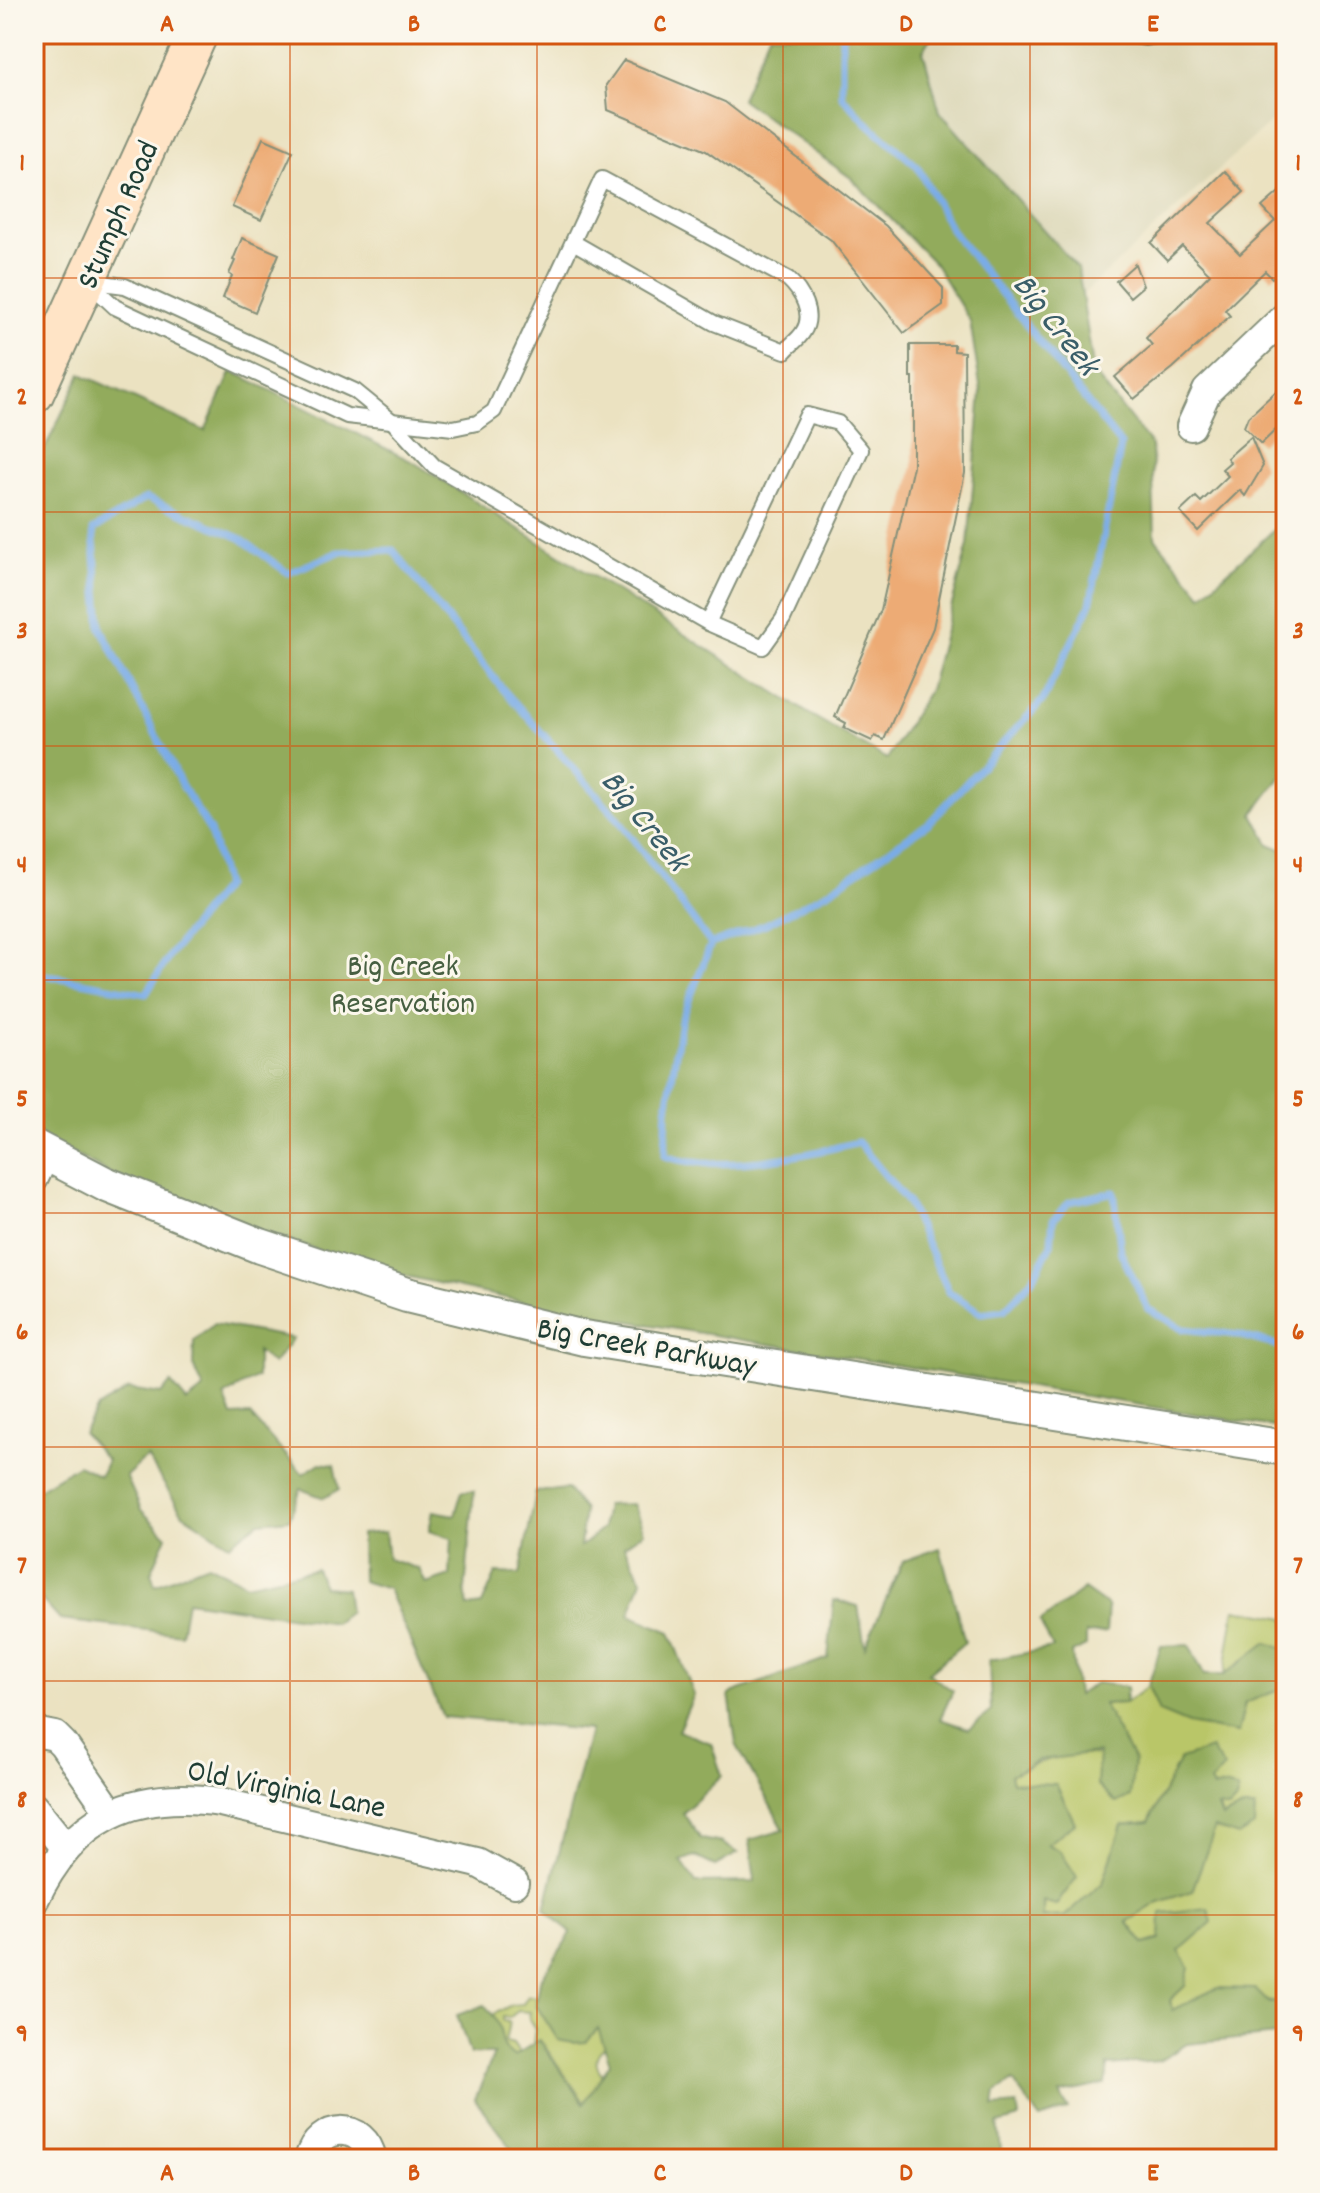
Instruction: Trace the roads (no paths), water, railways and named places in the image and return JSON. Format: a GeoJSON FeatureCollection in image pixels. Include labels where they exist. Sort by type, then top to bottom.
{"type":"FeatureCollection","features":[{"type":"Feature","properties":{"kind":"main road","name":"Stumph Road"},"geometry":{"type":"LineString","coordinates":[[34,394],[198,34]]}},
{"type":"Feature","properties":{"kind":"street"},"geometry":{"type":"LineString","coordinates":[[1191,426],[1207,391],[1286,316]]}},
{"type":"Feature","properties":{"kind":"street","name":"Big Creek Parkway"},"geometry":{"type":"LineString","coordinates":[[38,1159],[260,1246],[407,1295],[554,1331],[1286,1448]]}},
{"type":"Feature","properties":{"kind":"street"},"geometry":{"type":"LineString","coordinates":[[34,1732],[55,1736],[63,1744],[111,1813]]}},
{"type":"Feature","properties":{"kind":"street","name":"Old Virginia Lane"},"geometry":{"type":"LineString","coordinates":[[34,1900],[43,1880],[66,1848],[111,1813],[163,1798],[189,1797],[478,1863],[514,1883]]}},
{"type":"Feature","properties":{"kind":"street"},"geometry":{"type":"LineString","coordinates":[[34,1808],[66,1848]]}},
{"type":"Feature","properties":{"kind":"street"},"geometry":{"type":"LineString","coordinates":[[309,2159],[317,2141],[335,2132],[345,2131],[363,2140],[372,2159]]}},
{"type":"Feature","properties":{"kind":"lane"},"geometry":{"type":"LineString","coordinates":[[1123,34],[1145,38],[1168,34]]}},
{"type":"Feature","properties":{"kind":"lane"},"geometry":{"type":"LineString","coordinates":[[87,281],[115,307],[347,416],[453,428],[477,423],[494,411],[602,179],[788,279],[800,290],[807,311],[805,331],[785,351],[714,323],[573,242]]}},
{"type":"Feature","properties":{"kind":"lane"},"geometry":{"type":"LineString","coordinates":[[87,281],[125,286],[355,391],[393,422],[434,466],[708,623],[763,647],[783,619],[861,450],[838,423],[807,415],[708,623]]}},
{"type":"Feature","properties":{"kind":"waterway","name":"Big Creek"},"geometry":{"type":"LineString","coordinates":[[34,973],[146,994],[170,955],[225,885],[210,831],[181,784],[101,628],[93,530],[146,498],[240,538],[288,573],[339,552],[393,550],[501,687],[615,815],[711,944],[766,924],[828,892],[929,823],[1043,700],[1090,605],[1121,445],[952,231],[917,166],[866,122],[842,96],[842,34]]}},
{"type":"Feature","properties":{"kind":"waterway"},"geometry":{"type":"LineString","coordinates":[[711,944],[681,1021],[667,1109],[665,1156],[686,1161],[735,1163],[813,1153],[858,1142],[908,1203],[949,1292],[981,1313],[1004,1310],[1035,1275],[1051,1244],[1053,1220],[1069,1202],[1114,1192],[1121,1253],[1148,1309],[1183,1329],[1238,1335],[1286,1348]]}},
{"type":"Feature","properties":{"kind":"park label","name":"Big Creek Reservation"},"geometry":{"type":"Point","coordinates":[403,982]}}]}
